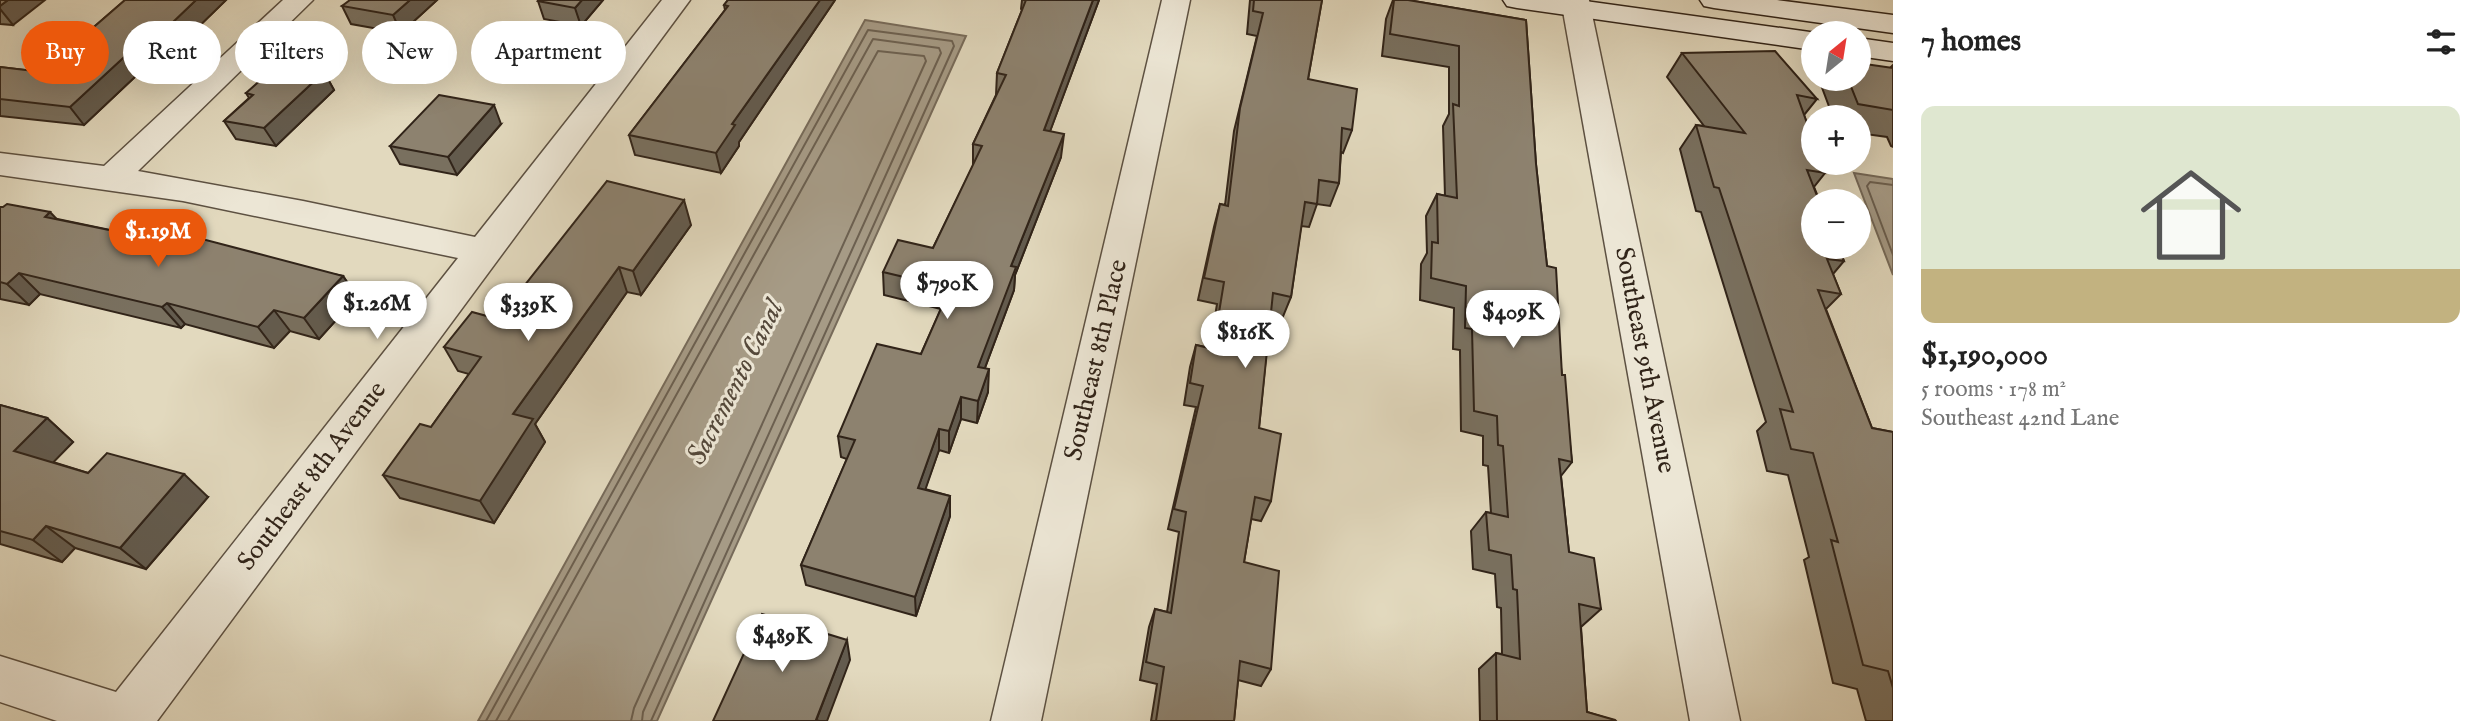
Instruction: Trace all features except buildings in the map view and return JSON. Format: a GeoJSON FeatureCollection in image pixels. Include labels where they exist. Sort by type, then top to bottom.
{"type":"FeatureCollection","features":[{"type":"Feature","properties":{"kind":"street"},"geometry":{"type":"LineString","coordinates":[[113,177],[299,0]]}},
{"type":"Feature","properties":{"kind":"street","name":"Southeast 8th Avenue"},"geometry":{"type":"LineString","coordinates":[[129,720],[676,0]]}},
{"type":"Feature","properties":{"kind":"street","name":"Southeast 8th Place"},"geometry":{"type":"LineString","coordinates":[[1016,721],[1176,0]]}},
{"type":"Feature","properties":{"kind":"street"},"geometry":{"type":"LineString","coordinates":[[1517,0],[1576,4],[1801,39]]}},
{"type":"Feature","properties":{"kind":"street"},"geometry":{"type":"LineString","coordinates":[[1714,0],[1893,24]]}},
{"type":"Feature","properties":{"kind":"street","name":"Southeast 9th Avenue"},"geometry":{"type":"LineString","coordinates":[[1576,4],[1715,721]]}},
{"type":"Feature","properties":{"kind":"street"},"geometry":{"type":"LineString","coordinates":[[1871,49],[1893,52]]}},
{"type":"Feature","properties":{"kind":"street"},"geometry":{"type":"LineString","coordinates":[[0,164],[113,177],[275,206],[484,251]]}},
{"type":"Feature","properties":{"kind":"street"},"geometry":{"type":"LineString","coordinates":[[0,679],[129,720]]}},
{"type":"Feature","properties":{"kind":"water","name":"Sacremento Canal"},"geometry":{"type":"Polygon","coordinates":[[[865,20],[966,36],[657,721],[478,721],[865,20]]]}},
{"type":"Feature","properties":{"kind":"water"},"geometry":{"type":"Polygon","coordinates":[[[1855,175],[1893,179],[1893,275],[1871,217],[1871,189],[1860,189],[1855,175]]]}}]}
